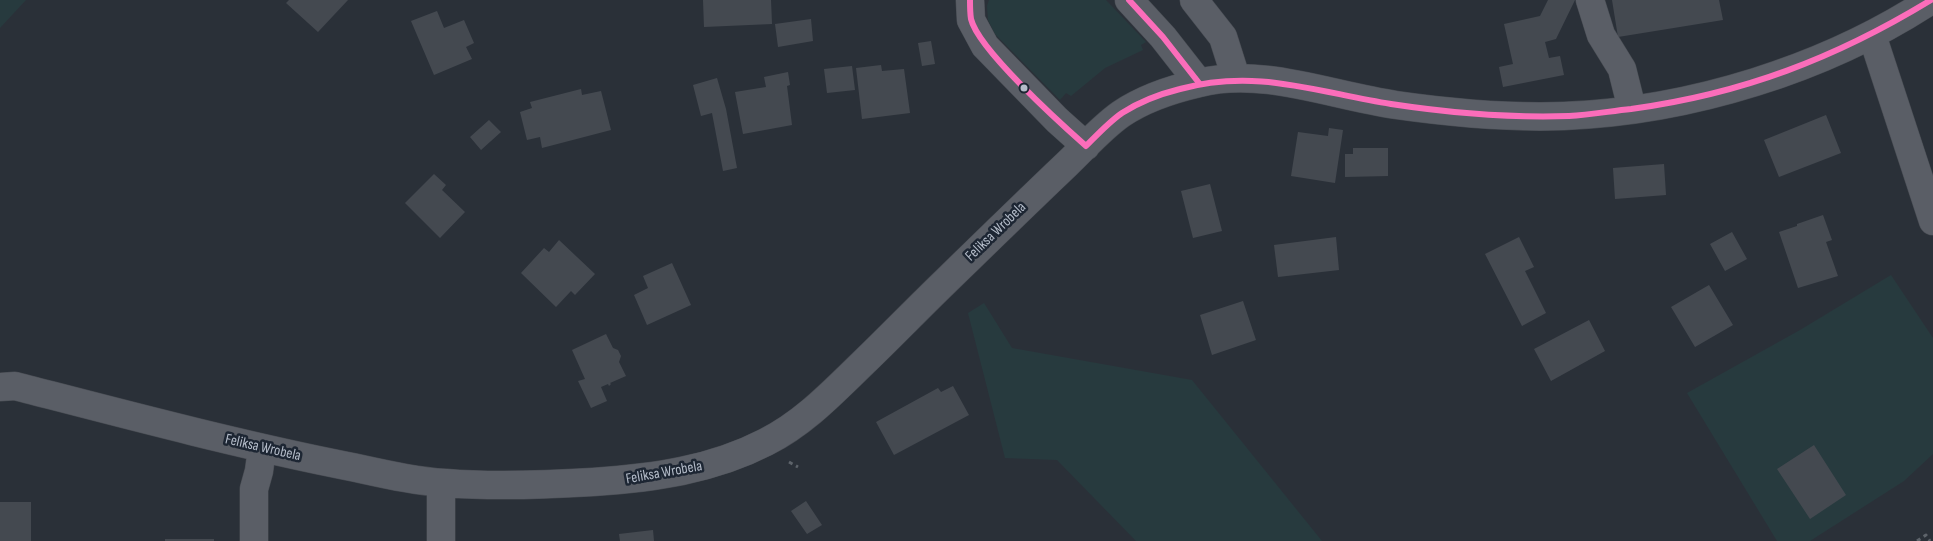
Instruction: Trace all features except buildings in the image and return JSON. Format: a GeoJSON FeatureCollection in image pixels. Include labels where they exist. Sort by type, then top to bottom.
{"type":"FeatureCollection","features":[{"type":"Feature","properties":{"kind":"street"},"geometry":{"type":"LineString","coordinates":[[970,0],[971,20],[985,46],[1057,120],[1086,146]]}},
{"type":"Feature","properties":{"kind":"street"},"geometry":{"type":"LineString","coordinates":[[1129,0],[1199,83]]}},
{"type":"Feature","properties":{"kind":"street"},"geometry":{"type":"LineString","coordinates":[[1194,0],[1223,37],[1236,78]]}},
{"type":"Feature","properties":{"kind":"street"},"geometry":{"type":"LineString","coordinates":[[1590,0],[1601,35],[1622,69],[1632,109]]}},
{"type":"Feature","properties":{"kind":"street","name":"Feliksa Wrobela"},"geometry":{"type":"LineString","coordinates":[[0,387],[15,386],[262,448],[441,483],[564,484],[657,477],[720,462],[788,430],[836,390],[1086,146],[1122,114],[1160,95],[1199,83],[1236,78],[1297,85],[1388,104],[1474,114],[1567,116],[1632,109],[1692,98],[1782,73],[1819,60],[1872,35],[1931,0]]}},
{"type":"Feature","properties":{"kind":"street"},"geometry":{"type":"LineString","coordinates":[[1872,35],[1933,221]]}},
{"type":"Feature","properties":{"kind":"street"},"geometry":{"type":"LineString","coordinates":[[254,541],[254,489],[262,448]]}},
{"type":"Feature","properties":{"kind":"street"},"geometry":{"type":"LineString","coordinates":[[441,483],[441,541]]}},
{"type":"Feature","properties":{"kind":"path"},"geometry":{"type":"LineString","coordinates":[[1917,541],[1926,536],[1930,541]]}},
{"type":"Feature","properties":{"kind":"green space"},"geometry":{"type":"Polygon","coordinates":[[[0,0],[26,0],[0,28],[0,0]]]}},
{"type":"Feature","properties":{"kind":"green space"},"geometry":{"type":"Polygon","coordinates":[[[989,0],[1106,0],[1146,42],[1141,45],[1143,50],[1105,68],[1071,96],[1066,93],[1060,100],[995,34],[988,20],[987,6],[989,0]]]}},
{"type":"Feature","properties":{"kind":"green space"},"geometry":{"type":"Polygon","coordinates":[[[1891,275],[1933,338],[1933,454],[1904,481],[1810,541],[1777,541],[1687,393],[1800,330],[1891,275]]]}},
{"type":"Feature","properties":{"kind":"green space"},"geometry":{"type":"Polygon","coordinates":[[[984,303],[1012,348],[1192,380],[1322,541],[1136,541],[1057,460],[1005,458],[968,313],[984,303]]]}},
{"type":"Feature","properties":{"kind":"transit line"},"geometry":{"type":"LineString","coordinates":[[970,0],[971,19],[988,48],[1021,85],[1086,146],[1117,117],[1143,102],[1180,89],[1208,83],[1234,81],[1286,84],[1391,104],[1435,110],[1502,115],[1577,115],[1672,102],[1711,94],[1787,71],[1860,39],[1931,0]]}},
{"type":"Feature","properties":{"kind":"transit line"},"geometry":{"type":"LineString","coordinates":[[1129,0],[1163,37],[1199,83]]}}]}
